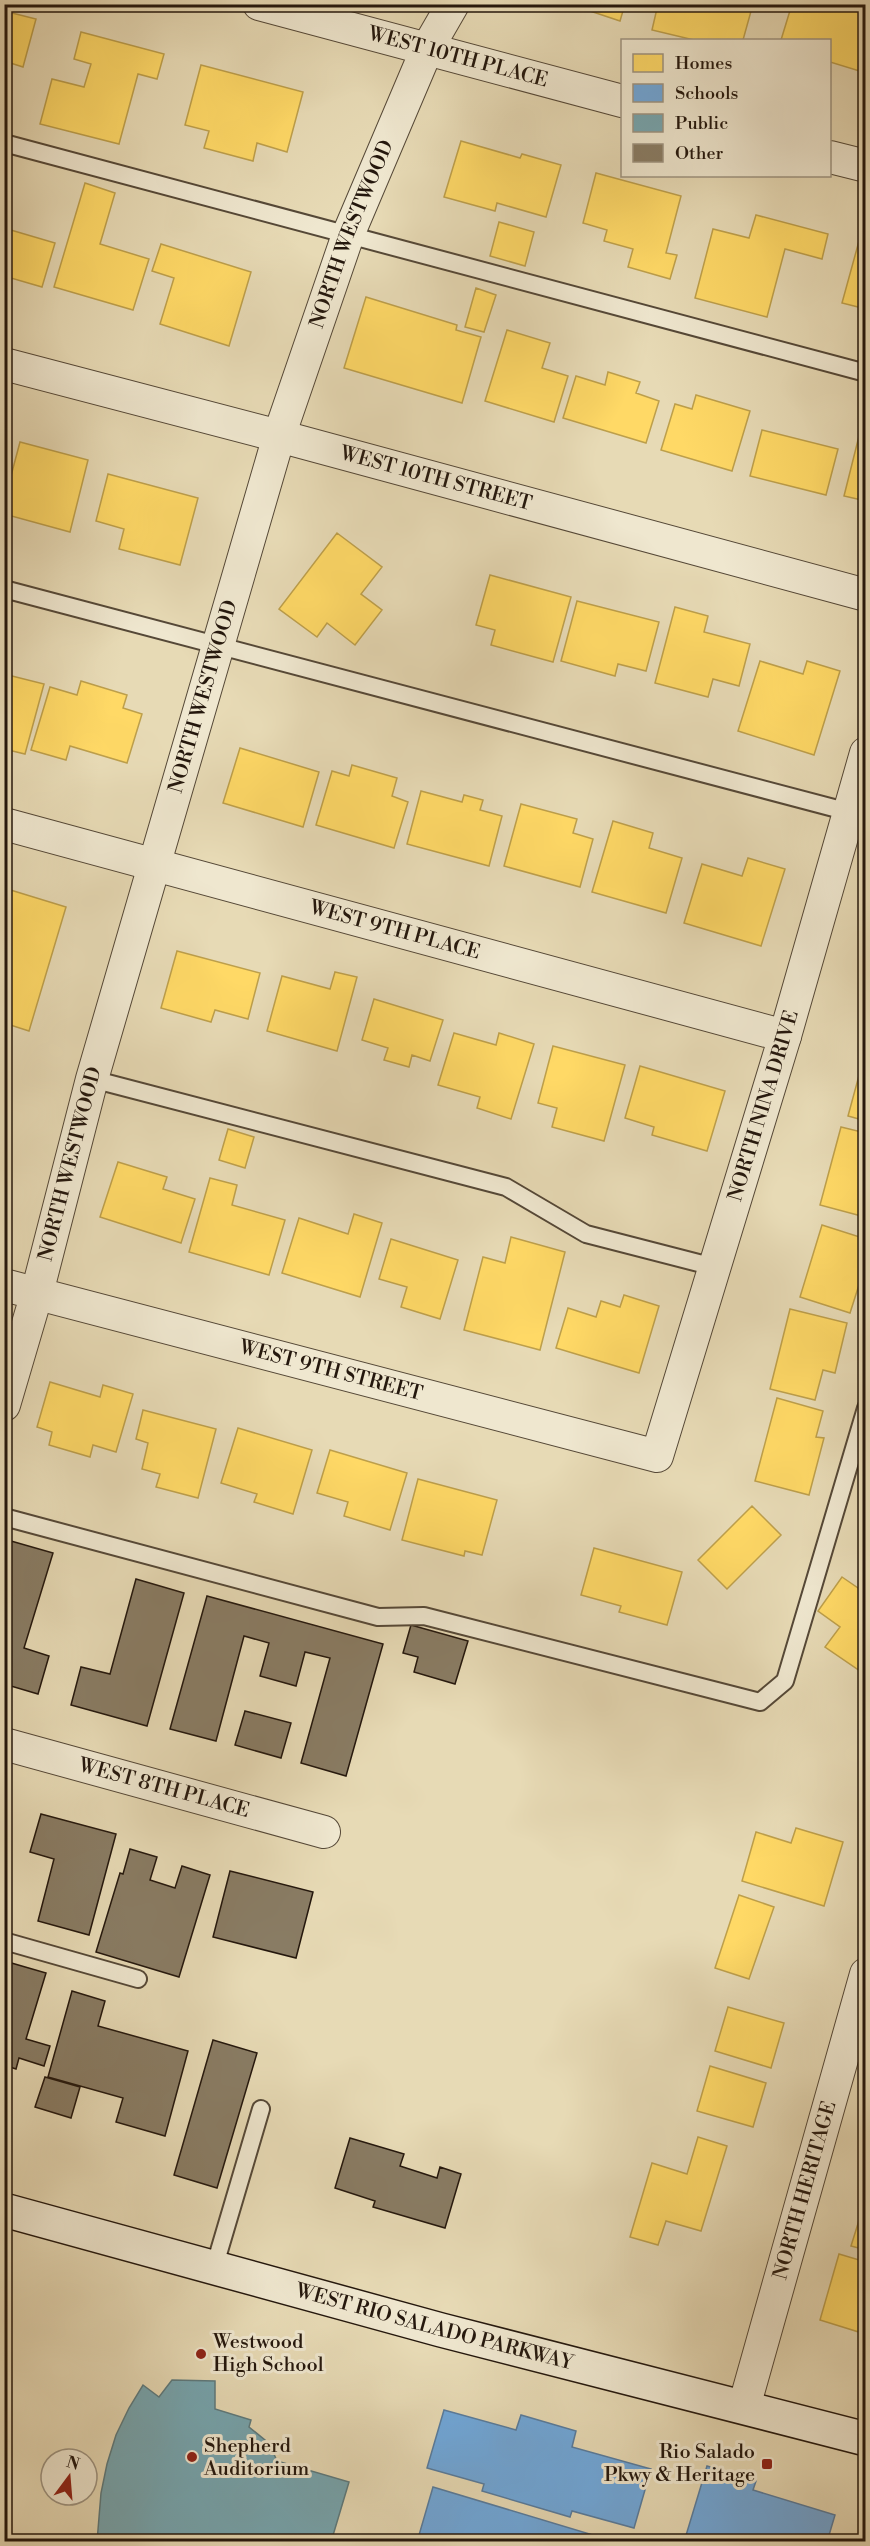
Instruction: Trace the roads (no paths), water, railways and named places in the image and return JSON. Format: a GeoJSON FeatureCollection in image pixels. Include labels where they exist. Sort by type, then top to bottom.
{"type":"FeatureCollection","features":[{"type":"Feature","properties":{"kind":"main road","name":"WEST RIO SALADO PARKWAY"},"geometry":{"type":"LineString","coordinates":[[4,2210],[430,2327],[866,2439]]}},
{"type":"Feature","properties":{"kind":"street","name":"WEST 10TH PLACE"},"geometry":{"type":"LineString","coordinates":[[258,4],[621,101]]}},
{"type":"Feature","properties":{"kind":"street","name":"NORTH WESTWOOD"},"geometry":{"type":"LineString","coordinates":[[4,1405],[37,1293],[92,1079],[157,864],[279,436],[348,235],[427,49],[453,4]]}},
{"type":"Feature","properties":{"kind":"street"},"geometry":{"type":"LineString","coordinates":[[831,157],[866,166]]}},
{"type":"Feature","properties":{"kind":"street","name":"WEST 10TH STREET"},"geometry":{"type":"LineString","coordinates":[[4,364],[866,595]]}},
{"type":"Feature","properties":{"kind":"street","name":"NORTH NINA DRIVE"},"geometry":{"type":"LineString","coordinates":[[657,1456],[784,1036],[866,753]]}},
{"type":"Feature","properties":{"kind":"street","name":"WEST 9TH PLACE"},"geometry":{"type":"LineString","coordinates":[[4,824],[784,1036]]}},
{"type":"Feature","properties":{"kind":"street","name":"WEST 9TH STREET"},"geometry":{"type":"LineString","coordinates":[[4,1285],[657,1456]]}},
{"type":"Feature","properties":{"kind":"street","name":"WEST 8TH PLACE"},"geometry":{"type":"LineString","coordinates":[[4,1744],[324,1832]]}},
{"type":"Feature","properties":{"kind":"street","name":"NORTH HERITAGE"},"geometry":{"type":"LineString","coordinates":[[744,2407],[866,1974]]}},
{"type":"Feature","properties":{"kind":"lane"},"geometry":{"type":"LineString","coordinates":[[4,143],[866,373]]}},
{"type":"Feature","properties":{"kind":"lane"},"geometry":{"type":"LineString","coordinates":[[4,589],[849,812]]}},
{"type":"Feature","properties":{"kind":"lane"},"geometry":{"type":"LineString","coordinates":[[92,1079],[506,1187],[586,1234],[714,1267]]}},
{"type":"Feature","properties":{"kind":"lane"},"geometry":{"type":"LineString","coordinates":[[4,1517],[378,1617],[424,1616],[760,1702],[785,1681],[866,1408]]}},
{"type":"Feature","properties":{"kind":"lane"},"geometry":{"type":"LineString","coordinates":[[4,1941],[138,1979]]}},
{"type":"Feature","properties":{"kind":"lane"},"geometry":{"type":"LineString","coordinates":[[214,2268],[261,2109]]}},
{"type":"Feature","properties":{"kind":"place","name":"Westwood High School"},"geometry":{"type":"Point","coordinates":[201,2354]}},
{"type":"Feature","properties":{"kind":"place","name":"Shepherd Auditorium"},"geometry":{"type":"Point","coordinates":[192,2457]}},
{"type":"Feature","properties":{"kind":"place","name":"Rio Salado Pkwy & Heritage"},"geometry":{"type":"Point","coordinates":[767,2464]}}]}
